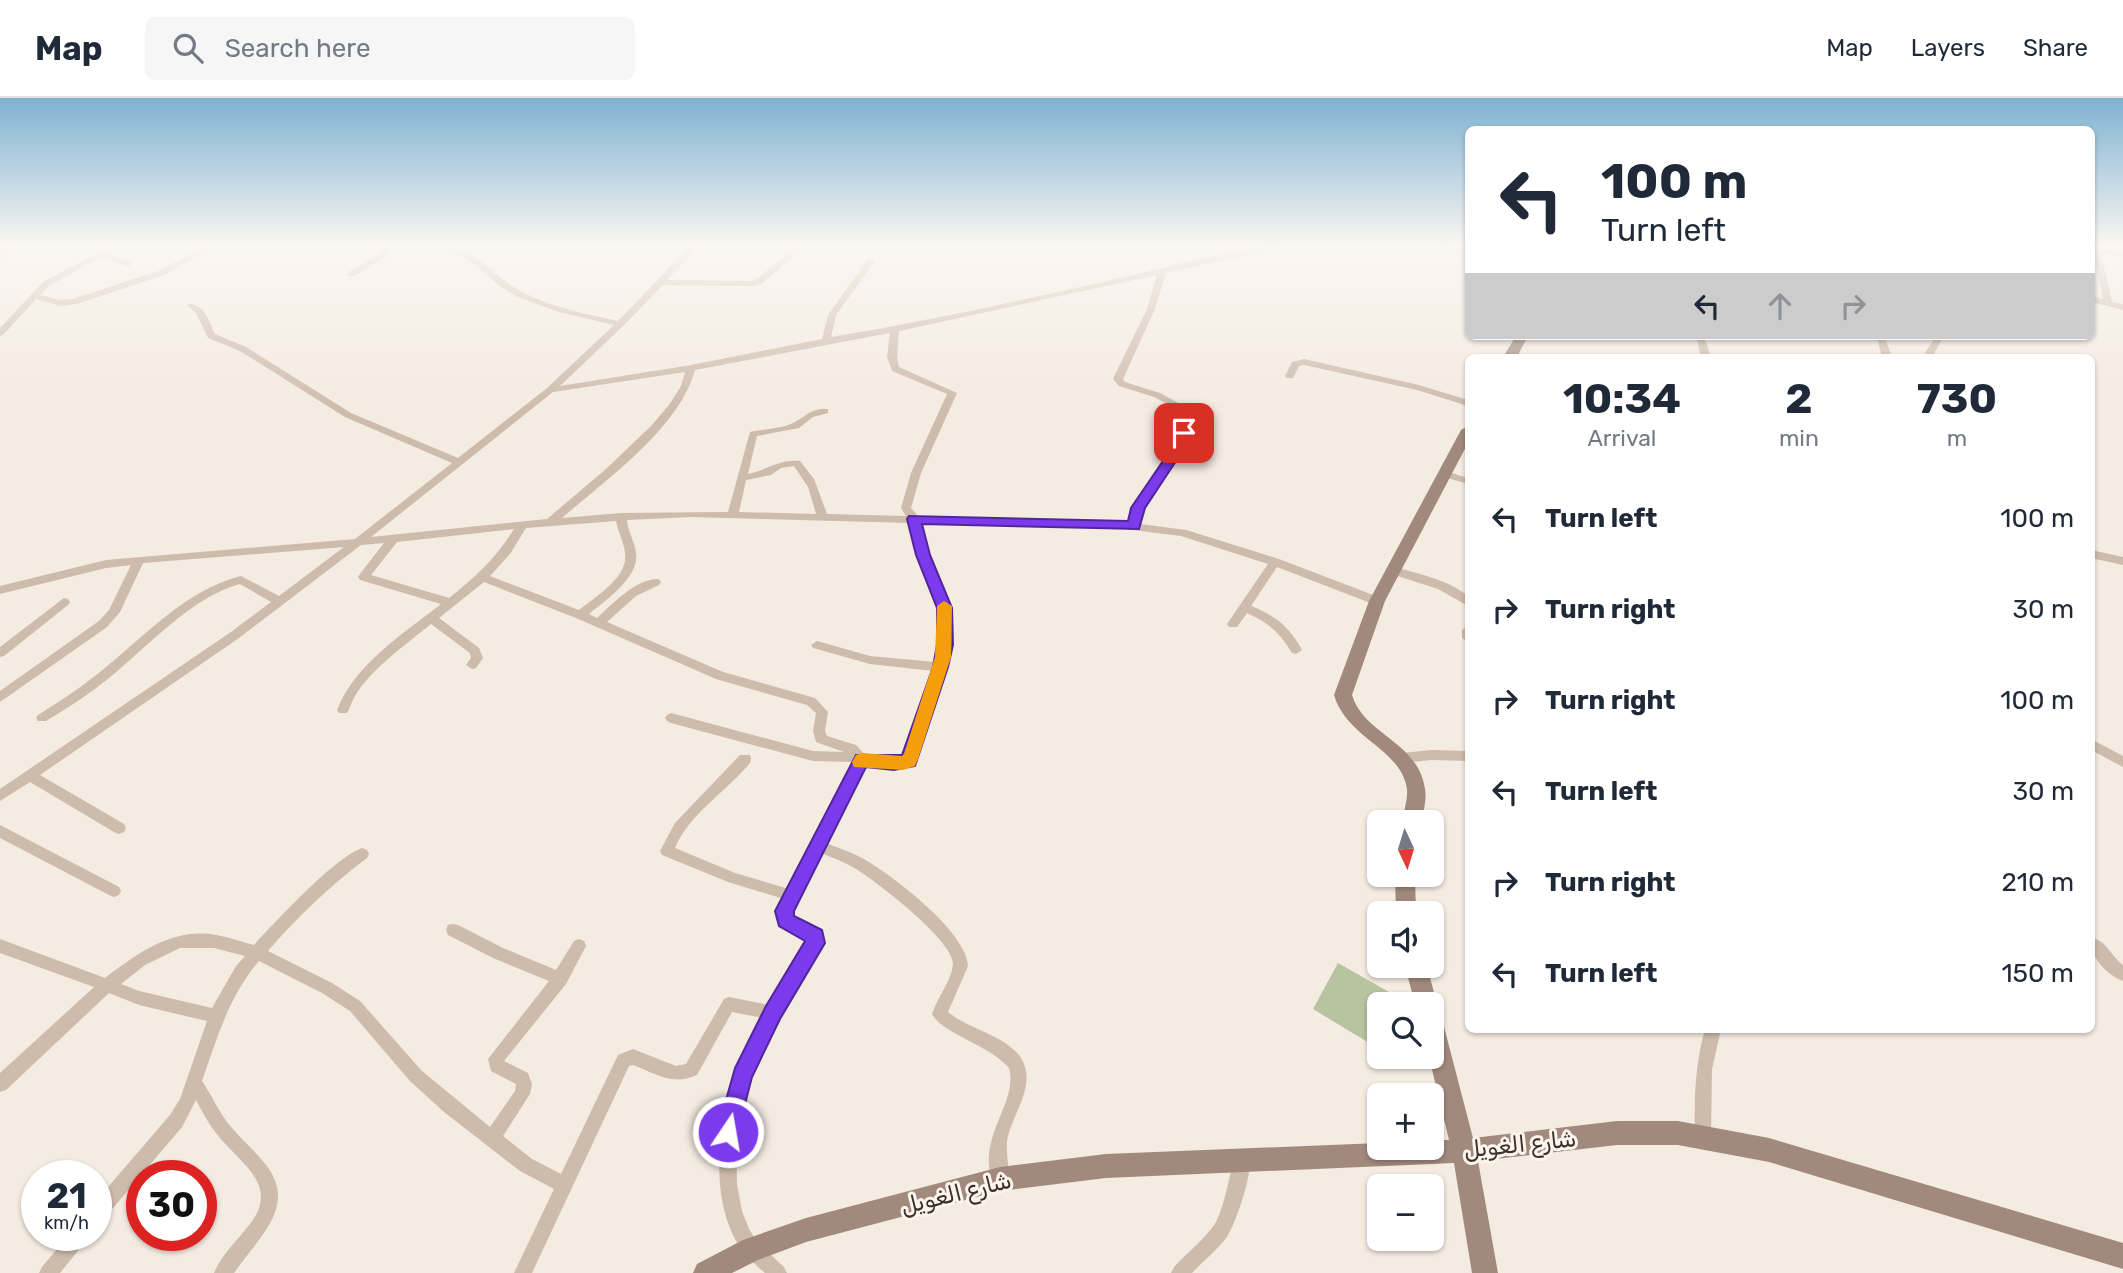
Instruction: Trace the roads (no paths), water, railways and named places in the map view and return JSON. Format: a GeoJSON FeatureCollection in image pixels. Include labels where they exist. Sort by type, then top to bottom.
{"type":"FeatureCollection","features":[{"type":"Feature","properties":{"kind":"street"},"geometry":{"type":"LineString","coordinates":[[0,333],[29,301]]}},
{"type":"Feature","properties":{"kind":"street"},"geometry":{"type":"LineString","coordinates":[[52,301],[60,303],[78,301]]}},
{"type":"Feature","properties":{"kind":"street"},"geometry":{"type":"LineString","coordinates":[[538,301],[620,324]]}},
{"type":"Feature","properties":{"kind":"street"},"geometry":{"type":"LineString","coordinates":[[0,796],[280,603],[550,390],[642,301]]}},
{"type":"Feature","properties":{"kind":"street"},"geometry":{"type":"LineString","coordinates":[[825,341],[830,321],[841,301]]}},
{"type":"Feature","properties":{"kind":"street"},"geometry":{"type":"LineString","coordinates":[[550,390],[691,368],[895,330],[1027,301]]}},
{"type":"Feature","properties":{"kind":"street"},"geometry":{"type":"LineString","coordinates":[[1134,526],[1138,508],[1170,461],[1194,414],[1157,396],[1122,384],[1118,379],[1153,301]]}},
{"type":"Feature","properties":{"kind":"street"},"geometry":{"type":"LineString","coordinates":[[2099,301],[2123,307]]}},
{"type":"Feature","properties":{"kind":"street"},"geometry":{"type":"LineString","coordinates":[[192,306],[200,312],[211,336],[243,349],[348,415],[459,462]]}},
{"type":"Feature","properties":{"kind":"street"},"geometry":{"type":"LineString","coordinates":[[671,718],[813,755],[894,763],[909,761],[941,667],[945,645],[945,608],[923,555],[914,519],[907,513],[906,502],[952,393],[895,369],[892,357],[895,330]]}},
{"type":"Feature","properties":{"kind":"street"},"geometry":{"type":"LineString","coordinates":[[1930,353],[1938,340]]}},
{"type":"Feature","properties":{"kind":"street"},"geometry":{"type":"LineString","coordinates":[[1290,376],[1295,364],[1304,362],[1419,388],[1465,402]]}},
{"type":"Feature","properties":{"kind":"street"},"geometry":{"type":"LineString","coordinates":[[550,522],[661,424],[685,389],[691,377],[691,368]]}},
{"type":"Feature","properties":{"kind":"street"},"geometry":{"type":"LineString","coordinates":[[733,513],[753,434],[796,426],[810,415],[825,411]]}},
{"type":"Feature","properties":{"kind":"street"},"geometry":{"type":"LineString","coordinates":[[1413,810],[1416,789],[1402,758],[1382,738],[1352,717],[1344,704],[1346,688],[1377,601],[1465,435]]}},
{"type":"Feature","properties":{"kind":"street"},"geometry":{"type":"LineString","coordinates":[[742,478],[796,463],[803,467],[807,480],[818,495],[822,516]]}},
{"type":"Feature","properties":{"kind":"street"},"geometry":{"type":"LineString","coordinates":[[1445,474],[1465,480]]}},
{"type":"Feature","properties":{"kind":"street"},"geometry":{"type":"LineString","coordinates":[[0,590],[95,567],[139,560],[621,516],[733,513],[1134,526],[1182,533],[1275,562],[1377,601]]}},
{"type":"Feature","properties":{"kind":"street"},"geometry":{"type":"LineString","coordinates":[[580,615],[607,593],[631,566],[632,555],[621,531],[621,516]]}},
{"type":"Feature","properties":{"kind":"street"},"geometry":{"type":"LineString","coordinates":[[343,710],[344,700],[362,677],[482,577],[498,561],[523,524]]}},
{"type":"Feature","properties":{"kind":"street"},"geometry":{"type":"LineString","coordinates":[[394,538],[365,577],[451,604]]}},
{"type":"Feature","properties":{"kind":"street"},"geometry":{"type":"LineString","coordinates":[[2095,555],[2123,561]]}},
{"type":"Feature","properties":{"kind":"street"},"geometry":{"type":"LineString","coordinates":[[0,697],[103,624],[114,611],[139,560]]}},
{"type":"Feature","properties":{"kind":"street"},"geometry":{"type":"LineString","coordinates":[[1233,624],[1275,562]]}},
{"type":"Feature","properties":{"kind":"street"},"geometry":{"type":"LineString","coordinates":[[1392,570],[1428,581],[1459,594],[1465,599]]}},
{"type":"Feature","properties":{"kind":"street"},"geometry":{"type":"LineString","coordinates":[[482,577],[580,615],[720,677],[811,701],[822,712],[819,736],[821,739],[846,746],[860,758]]}},
{"type":"Feature","properties":{"kind":"street"},"geometry":{"type":"LineString","coordinates":[[42,718],[89,686],[160,626],[219,587],[241,580],[280,603]]}},
{"type":"Feature","properties":{"kind":"street"},"geometry":{"type":"LineString","coordinates":[[598,623],[632,593],[655,582]]}},
{"type":"Feature","properties":{"kind":"street"},"geometry":{"type":"LineString","coordinates":[[0,653],[64,602]]}},
{"type":"Feature","properties":{"kind":"street"},"geometry":{"type":"LineString","coordinates":[[1244,607],[1280,625],[1288,632],[1296,650]]}},
{"type":"Feature","properties":{"kind":"street"},"geometry":{"type":"LineString","coordinates":[[432,619],[475,651],[477,658],[472,665]]}},
{"type":"Feature","properties":{"kind":"street"},"geometry":{"type":"LineString","coordinates":[[817,645],[870,660],[941,667]]}},
{"type":"Feature","properties":{"kind":"street"},"geometry":{"type":"LineString","coordinates":[[2095,746],[2123,762]]}},
{"type":"Feature","properties":{"kind":"street"},"geometry":{"type":"LineString","coordinates":[[1402,758],[1465,756]]}},
{"type":"Feature","properties":{"kind":"street"},"geometry":{"type":"LineString","coordinates":[[778,1273],[752,1249],[733,1211],[729,1184],[728,1132],[742,1076],[773,1013],[815,943],[815,936],[785,920],[785,911],[860,758]]}},
{"type":"Feature","properties":{"kind":"street"},"geometry":{"type":"LineString","coordinates":[[745,760],[735,774],[679,830],[667,852],[733,878],[793,896]]}},
{"type":"Feature","properties":{"kind":"street"},"geometry":{"type":"LineString","coordinates":[[30,776],[119,828]]}},
{"type":"Feature","properties":{"kind":"street"},"geometry":{"type":"LineString","coordinates":[[0,831],[114,891]]}},
{"type":"Feature","properties":{"kind":"street"},"geometry":{"type":"LineString","coordinates":[[818,846],[859,863],[879,876],[935,924],[960,957],[959,971],[941,1006],[940,1014],[945,1020],[1004,1053],[1015,1062],[1018,1074],[1018,1086],[999,1138],[1000,1180]]}},
{"type":"Feature","properties":{"kind":"street"},"geometry":{"type":"LineString","coordinates":[[112,1196],[176,1121],[195,1083],[216,1016],[241,971],[256,952],[339,871],[362,854]]}},
{"type":"Feature","properties":{"kind":"street"},"geometry":{"type":"LineString","coordinates":[[453,930],[498,953],[561,979]]}},
{"type":"Feature","properties":{"kind":"street"},"geometry":{"type":"LineString","coordinates":[[0,1084],[107,985],[140,960],[179,942],[214,941],[256,952],[327,988],[355,1006],[416,1076],[526,1165],[564,1185]]}},
{"type":"Feature","properties":{"kind":"street"},"geometry":{"type":"LineString","coordinates":[[0,946],[174,1008],[216,1016]]}},
{"type":"Feature","properties":{"kind":"street"},"geometry":{"type":"LineString","coordinates":[[491,1139],[522,1094],[524,1084],[522,1078],[497,1066],[496,1059],[543,1004],[561,979],[579,946]]}},
{"type":"Feature","properties":{"kind":"street"},"geometry":{"type":"LineString","coordinates":[[2096,946],[2110,964],[2123,974]]}},
{"type":"Feature","properties":{"kind":"street"},"geometry":{"type":"LineString","coordinates":[[523,1273],[626,1057],[633,1057],[676,1074],[684,1074],[691,1070],[727,1006],[773,1013]]}},
{"type":"Feature","properties":{"kind":"street"},"geometry":{"type":"LineString","coordinates":[[1703,1136],[1702,1083],[1706,1050],[1712,1033]]}},
{"type":"Feature","properties":{"kind":"street"},"geometry":{"type":"LineString","coordinates":[[1443,1069],[1464,1152],[1485,1273]]}},
{"type":"Feature","properties":{"kind":"street"},"geometry":{"type":"LineString","coordinates":[[195,1083],[220,1126],[255,1163],[269,1183],[270,1198],[263,1219],[223,1273]]}},
{"type":"Feature","properties":{"kind":"street","name":"شارع الغويل"},"geometry":{"type":"LineString","coordinates":[[706,1273],[752,1249],[806,1230],[1000,1180],[1106,1166],[1464,1152],[1617,1133],[1678,1133],[1769,1150],[2123,1256]]}},
{"type":"Feature","properties":{"kind":"street"},"geometry":{"type":"LineString","coordinates":[[1180,1273],[1221,1230],[1235,1195],[1243,1159]]}},
{"type":"Feature","properties":{"kind":"street"},"geometry":{"type":"LineString","coordinates":[[48,1273],[66,1251]]}}]}
